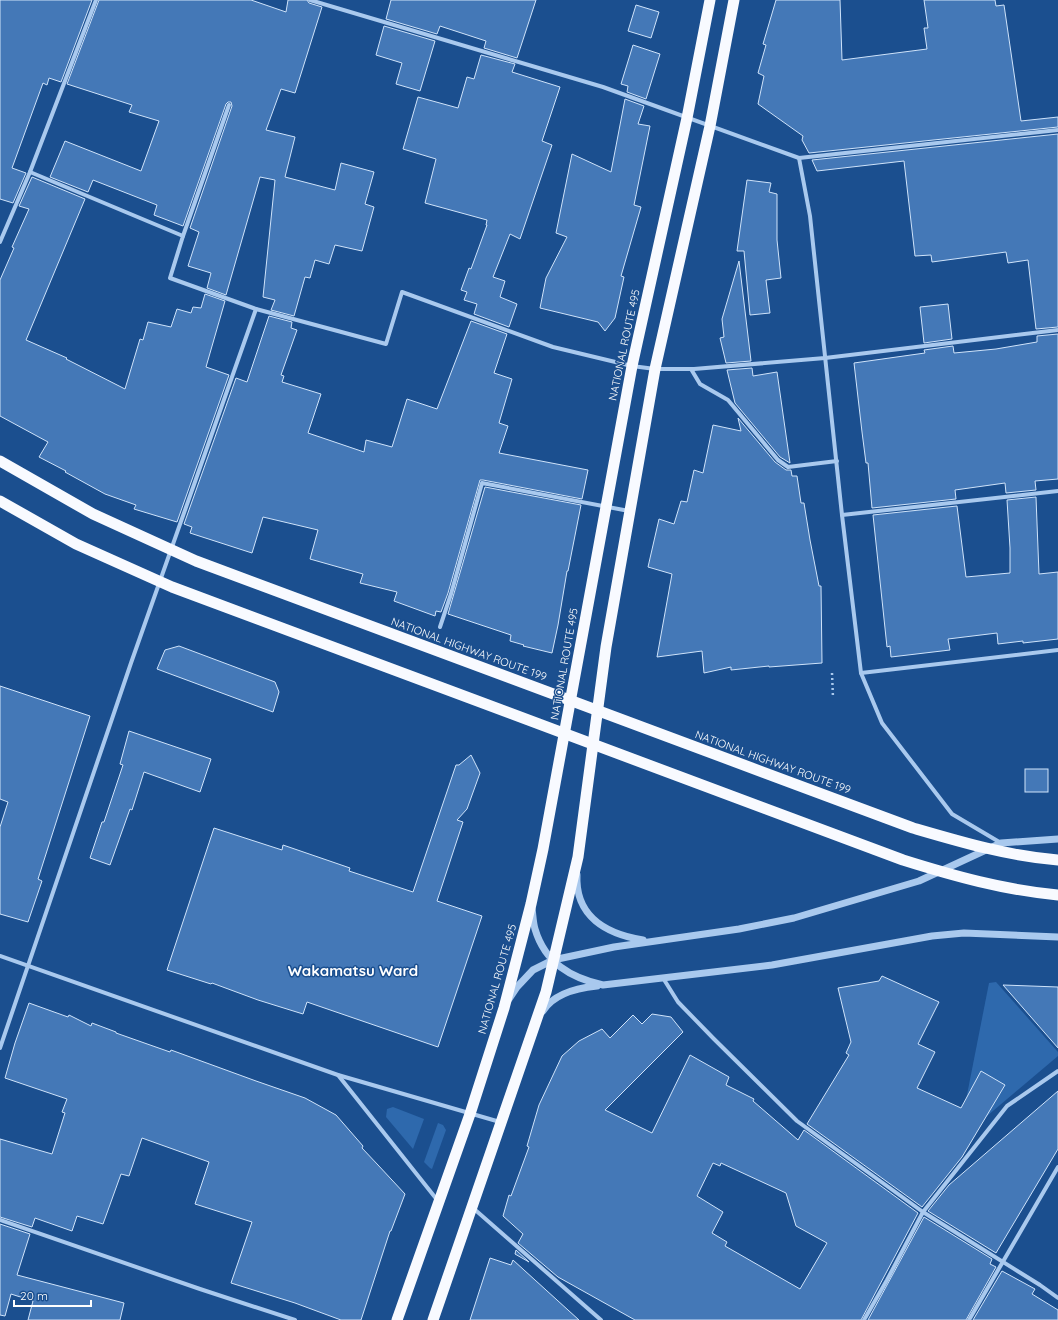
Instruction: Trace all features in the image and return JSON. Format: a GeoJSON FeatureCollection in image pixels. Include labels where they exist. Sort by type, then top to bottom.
{"type":"FeatureCollection","features":[{"type":"Feature","properties":{"kind":"highway","name":"NATIONAL ROUTE 495"},"geometry":{"type":"LineString","coordinates":[[397,1320],[470,1114],[504,1008],[531,904],[543,849],[632,366],[687,118],[710,0]]}},
{"type":"Feature","properties":{"kind":"highway"},"geometry":{"type":"LineString","coordinates":[[433,1320],[546,992],[578,857],[606,647],[655,369],[710,126],[734,0]]}},
{"type":"Feature","properties":{"kind":"highway","name":"NATIONAL HIGHWAY ROUTE 199"},"geometry":{"type":"LineString","coordinates":[[0,461],[93,514],[203,564],[913,828],[976,847],[1039,859],[1058,860]]}},
{"type":"Feature","properties":{"kind":"highway"},"geometry":{"type":"LineString","coordinates":[[0,501],[76,544],[172,587],[903,860],[969,880],[1037,893],[1058,895]]}},
{"type":"Feature","properties":{"kind":"street"},"geometry":{"type":"LineString","coordinates":[[0,241],[30,172],[96,0]]}},
{"type":"Feature","properties":{"kind":"street"},"geometry":{"type":"LineString","coordinates":[[310,0],[603,87],[799,158],[1058,130]]}},
{"type":"Feature","properties":{"kind":"street"},"geometry":{"type":"LineString","coordinates":[[229,105],[182,236],[170,278],[256,309],[386,344],[402,292],[553,347],[632,366],[655,369],[691,369],[825,358],[1058,330]]}},
{"type":"Feature","properties":{"kind":"street"},"geometry":{"type":"LineString","coordinates":[[799,158],[810,216],[842,515],[861,673],[882,723],[952,814],[1001,843]]}},
{"type":"Feature","properties":{"kind":"street"},"geometry":{"type":"LineString","coordinates":[[30,172],[182,236]]}},
{"type":"Feature","properties":{"kind":"street"},"geometry":{"type":"LineString","coordinates":[[0,1048],[131,664],[256,309]]}},
{"type":"Feature","properties":{"kind":"street"},"geometry":{"type":"LineString","coordinates":[[691,369],[700,384],[728,400],[778,460],[788,467],[837,461]]}},
{"type":"Feature","properties":{"kind":"street"},"geometry":{"type":"LineString","coordinates":[[440,627],[451,594],[482,484],[630,511]]}},
{"type":"Feature","properties":{"kind":"street"},"geometry":{"type":"LineString","coordinates":[[842,515],[1058,491]]}},
{"type":"Feature","properties":{"kind":"street"},"geometry":{"type":"LineString","coordinates":[[861,673],[1058,650]]}},
{"type":"Feature","properties":{"kind":"street"},"geometry":{"type":"LineString","coordinates":[[504,1008],[517,986],[533,970],[553,960],[614,947],[739,929],[794,918],[878,895],[919,881],[1001,843],[1058,839]]}},
{"type":"Feature","properties":{"kind":"street"},"geometry":{"type":"LineString","coordinates":[[578,857],[577,879],[579,895],[584,908],[593,920],[603,927],[618,934],[630,938],[649,941]]}},
{"type":"Feature","properties":{"kind":"street"},"geometry":{"type":"LineString","coordinates":[[531,904],[535,929],[542,946],[553,960],[568,973],[587,982],[603,985]]}},
{"type":"Feature","properties":{"kind":"street"},"geometry":{"type":"LineString","coordinates":[[537,1020],[546,1005],[555,998],[581,988],[772,965],[932,936],[964,933],[1058,937]]}},
{"type":"Feature","properties":{"kind":"street"},"geometry":{"type":"LineString","coordinates":[[0,956],[338,1075],[502,1122]]}},
{"type":"Feature","properties":{"kind":"street"},"geometry":{"type":"LineString","coordinates":[[663,978],[678,1002],[797,1121],[923,1212],[1003,1261],[1058,1298]]}},
{"type":"Feature","properties":{"kind":"street"},"geometry":{"type":"LineString","coordinates":[[864,1320],[923,1212],[1007,1106],[1058,1071]]}},
{"type":"Feature","properties":{"kind":"street"},"geometry":{"type":"LineString","coordinates":[[338,1075],[438,1201]]}},
{"type":"Feature","properties":{"kind":"street"},"geometry":{"type":"LineString","coordinates":[[969,1320],[1058,1167]]}},
{"type":"Feature","properties":{"kind":"street"},"geometry":{"type":"LineString","coordinates":[[472,1208],[600,1320]]}},
{"type":"Feature","properties":{"kind":"street"},"geometry":{"type":"LineString","coordinates":[[0,1220],[295,1320]]}},
{"type":"Feature","properties":{"kind":"path"},"geometry":{"type":"LineString","coordinates":[[832,672],[833,698]]}},
{"type":"Feature","properties":{"kind":"shaded area"},"geometry":{"type":"Polygon","coordinates":[[[996,982],[1058,1052],[1058,1056],[987,1116],[965,1105],[989,983],[996,982]]]}},
{"type":"Feature","properties":{"kind":"shaded area"},"geometry":{"type":"Polygon","coordinates":[[[393,1107],[424,1119],[413,1149],[386,1117],[387,1109],[393,1107]]]}},
{"type":"Feature","properties":{"kind":"shaded area"},"geometry":{"type":"Polygon","coordinates":[[[438,1123],[443,1125],[446,1130],[432,1169],[424,1162],[438,1123]]]}},
{"type":"Feature","properties":{"kind":"building"},"geometry":{"type":"Polygon","coordinates":[[[0,0],[92,0],[61,82],[49,78],[47,85],[43,83],[12,168],[26,173],[13,203],[0,199],[0,0]]]}},
{"type":"Feature","properties":{"kind":"building"},"geometry":{"type":"Polygon","coordinates":[[[99,0],[251,0],[286,12],[288,0],[307,0],[309,3],[322,7],[295,93],[281,89],[266,130],[295,137],[285,177],[335,190],[341,163],[374,172],[365,204],[374,207],[362,251],[335,245],[329,264],[315,260],[310,278],[305,277],[294,316],[271,310],[275,300],[263,297],[275,180],[260,177],[226,295],[207,288],[211,273],[188,266],[199,232],[190,228],[232,106],[231,102],[226,104],[183,226],[154,215],[157,205],[93,180],[88,192],[50,177],[65,141],[141,171],[159,121],[129,112],[132,105],[67,84],[99,0]]]}},
{"type":"Feature","properties":{"kind":"building"},"geometry":{"type":"Polygon","coordinates":[[[391,0],[536,0],[517,58],[484,48],[486,41],[440,26],[437,34],[386,19],[391,0]]]}},
{"type":"Feature","properties":{"kind":"building"},"geometry":{"type":"Polygon","coordinates":[[[776,0],[840,0],[842,60],[927,49],[924,28],[928,28],[924,0],[995,0],[996,6],[1004,5],[1021,121],[1058,117],[1058,127],[809,153],[802,140],[803,136],[758,104],[764,76],[758,73],[766,45],[763,44],[776,0]]]}},
{"type":"Feature","properties":{"kind":"building"},"geometry":{"type":"Polygon","coordinates":[[[636,5],[659,12],[651,38],[628,31],[636,5]]]}},
{"type":"Feature","properties":{"kind":"building"},"geometry":{"type":"Polygon","coordinates":[[[384,26],[435,41],[420,91],[396,84],[402,63],[376,55],[384,26]]]}},
{"type":"Feature","properties":{"kind":"building"},"geometry":{"type":"Polygon","coordinates":[[[633,45],[660,54],[646,99],[627,92],[628,86],[621,84],[633,45]]]}},
{"type":"Feature","properties":{"kind":"building"},"geometry":{"type":"Polygon","coordinates":[[[481,55],[515,64],[512,72],[560,87],[542,141],[552,145],[520,239],[510,234],[493,277],[505,281],[500,297],[517,304],[509,327],[474,314],[477,304],[464,300],[467,292],[461,290],[469,268],[471,269],[487,225],[487,220],[425,203],[436,159],[403,149],[418,97],[458,108],[467,77],[474,79],[481,55]]]}},
{"type":"Feature","properties":{"kind":"building"},"geometry":{"type":"Polygon","coordinates":[[[625,99],[644,106],[638,124],[650,126],[634,205],[641,207],[621,276],[624,277],[615,318],[605,331],[598,322],[540,308],[546,278],[567,237],[556,233],[572,154],[611,172],[625,99]]]}},
{"type":"Feature","properties":{"kind":"building"},"geometry":{"type":"Polygon","coordinates":[[[1058,134],[1058,327],[1036,329],[1028,260],[1008,263],[1006,252],[932,262],[931,255],[915,256],[904,161],[817,171],[812,160],[1058,134]]]}},
{"type":"Feature","properties":{"kind":"building"},"geometry":{"type":"Polygon","coordinates":[[[32,177],[85,199],[26,340],[67,358],[66,359],[125,389],[140,339],[143,340],[148,322],[171,327],[177,309],[191,313],[193,307],[201,308],[205,294],[225,301],[206,367],[229,375],[177,522],[134,509],[136,505],[105,494],[39,457],[48,442],[0,416],[0,280],[14,248],[12,247],[29,209],[19,206],[32,177]]]}},
{"type":"Feature","properties":{"kind":"building"},"geometry":{"type":"Polygon","coordinates":[[[747,180],[771,183],[769,192],[777,194],[777,240],[781,278],[766,280],[770,313],[750,315],[744,251],[737,251],[747,180]]]}},
{"type":"Feature","properties":{"kind":"building"},"geometry":{"type":"Polygon","coordinates":[[[739,261],[751,361],[726,363],[720,338],[724,337],[722,319],[739,261]]]}},
{"type":"Feature","properties":{"kind":"building"},"geometry":{"type":"Polygon","coordinates":[[[948,304],[952,339],[924,343],[920,307],[948,304]]]}},
{"type":"Feature","properties":{"kind":"building"},"geometry":{"type":"Polygon","coordinates":[[[269,316],[292,322],[291,328],[297,330],[281,375],[284,376],[282,382],[321,394],[308,433],[364,452],[366,440],[392,447],[407,399],[437,409],[471,321],[507,334],[494,373],[512,379],[499,423],[508,426],[499,453],[588,470],[582,499],[480,480],[448,593],[441,612],[436,611],[435,616],[394,601],[397,592],[360,583],[363,574],[310,559],[318,530],[263,517],[252,553],[190,533],[192,527],[184,524],[236,378],[247,382],[269,316]]]}},
{"type":"Feature","properties":{"kind":"building"},"geometry":{"type":"Polygon","coordinates":[[[1058,334],[1058,479],[1035,481],[1036,490],[1006,493],[1005,483],[955,490],[956,499],[872,508],[868,463],[866,463],[854,363],[925,353],[924,350],[953,346],[954,353],[996,349],[1037,342],[1037,336],[1058,334]]]}},
{"type":"Feature","properties":{"kind":"building"},"geometry":{"type":"Polygon","coordinates":[[[752,368],[753,376],[777,372],[790,463],[780,457],[735,403],[727,370],[752,368]]]}},
{"type":"Feature","properties":{"kind":"building"},"geometry":{"type":"Polygon","coordinates":[[[738,418],[775,462],[786,470],[791,470],[792,476],[797,476],[801,503],[804,503],[819,586],[821,586],[822,663],[731,670],[731,667],[704,673],[702,651],[657,657],[672,574],[648,567],[659,519],[674,524],[681,501],[687,502],[694,470],[703,473],[713,425],[741,431],[738,418]]]}},
{"type":"Feature","properties":{"kind":"building"},"geometry":{"type":"Polygon","coordinates":[[[485,487],[581,505],[552,653],[523,646],[524,645],[510,641],[511,635],[448,614],[485,487]]]}},
{"type":"Feature","properties":{"kind":"building"},"geometry":{"type":"Polygon","coordinates":[[[1036,497],[1039,574],[1058,572],[1058,639],[998,644],[997,633],[948,639],[950,650],[891,657],[890,646],[887,647],[873,515],[957,506],[966,577],[1010,573],[1007,500],[1036,497]]]}},
{"type":"Feature","properties":{"kind":"building"},"geometry":{"type":"Polygon","coordinates":[[[179,646],[275,682],[279,692],[273,712],[157,669],[165,650],[179,646]]]}},
{"type":"Feature","properties":{"kind":"building"},"geometry":{"type":"Polygon","coordinates":[[[0,686],[90,716],[38,879],[42,881],[28,922],[0,914],[0,827],[8,802],[0,799],[0,686]]]}},
{"type":"Feature","properties":{"kind":"building"},"geometry":{"type":"Polygon","coordinates":[[[129,731],[211,759],[200,792],[144,772],[132,810],[130,809],[110,865],[90,858],[123,765],[120,764],[129,731]]]}},
{"type":"Feature","properties":{"kind":"building"},"geometry":{"type":"Polygon","coordinates":[[[471,755],[480,773],[467,809],[457,820],[463,822],[437,901],[482,916],[438,1047],[307,1002],[303,1014],[258,1000],[212,983],[211,984],[167,970],[214,828],[282,850],[283,845],[350,868],[349,871],[413,892],[456,765],[459,765],[471,755]]]}},
{"type":"Feature","properties":{"kind":"building"},"geometry":{"type":"Polygon","coordinates":[[[1025,769],[1048,769],[1048,792],[1025,792],[1025,769]]]}},
{"type":"Feature","properties":{"kind":"building"},"geometry":{"type":"Polygon","coordinates":[[[882,976],[939,1002],[918,1044],[935,1052],[917,1088],[961,1108],[981,1071],[1005,1085],[962,1157],[922,1207],[807,1124],[849,1055],[846,1053],[851,1042],[838,988],[879,981],[882,976]]]}},
{"type":"Feature","properties":{"kind":"building"},"geometry":{"type":"Polygon","coordinates":[[[1003,985],[1058,987],[1058,1048],[1003,985]]]}},
{"type":"Feature","properties":{"kind":"building"},"geometry":{"type":"Polygon","coordinates":[[[29,1003],[68,1017],[69,1015],[91,1026],[92,1023],[170,1052],[171,1050],[305,1098],[336,1115],[363,1146],[362,1148],[405,1194],[390,1231],[361,1320],[341,1320],[295,1303],[231,1283],[252,1222],[195,1204],[209,1162],[142,1138],[129,1176],[121,1174],[103,1224],[77,1216],[72,1231],[35,1218],[32,1227],[0,1217],[0,1139],[52,1154],[65,1113],[62,1112],[67,1099],[5,1078],[29,1003]]]}},
{"type":"Feature","properties":{"kind":"building"},"geometry":{"type":"Polygon","coordinates":[[[652,1014],[671,1017],[683,1032],[605,1110],[652,1133],[690,1055],[729,1077],[726,1085],[754,1099],[753,1101],[798,1140],[804,1130],[918,1213],[861,1320],[635,1320],[558,1277],[518,1243],[523,1234],[503,1216],[509,1195],[511,1196],[529,1147],[527,1146],[539,1105],[562,1056],[579,1041],[602,1029],[610,1038],[633,1015],[642,1024],[652,1014]],[[713,1163],[697,1196],[723,1212],[712,1233],[727,1242],[725,1246],[800,1289],[827,1243],[796,1226],[786,1193],[721,1163],[720,1166],[713,1163]]]}},
{"type":"Feature","properties":{"kind":"building"},"geometry":{"type":"Polygon","coordinates":[[[1058,1091],[1058,1149],[996,1253],[928,1211],[949,1185],[1058,1091]]]}},
{"type":"Feature","properties":{"kind":"building"},"geometry":{"type":"Polygon","coordinates":[[[924,1217],[992,1259],[990,1264],[996,1267],[966,1320],[868,1320],[924,1217]]]}},
{"type":"Feature","properties":{"kind":"building"},"geometry":{"type":"Polygon","coordinates":[[[0,1224],[30,1234],[17,1275],[124,1303],[120,1320],[28,1320],[33,1301],[11,1294],[5,1316],[0,1315],[0,1224]]]}},
{"type":"Feature","properties":{"kind":"building"},"geometry":{"type":"Polygon","coordinates":[[[516,1250],[529,1262],[515,1254],[516,1250]]]}},
{"type":"Feature","properties":{"kind":"building"},"geometry":{"type":"Polygon","coordinates":[[[490,1258],[511,1265],[513,1260],[579,1320],[470,1320],[490,1258]]]}},
{"type":"Feature","properties":{"kind":"building"},"geometry":{"type":"Polygon","coordinates":[[[1002,1271],[1035,1289],[1032,1294],[1058,1310],[1058,1320],[973,1320],[1002,1271]]]}},
{"type":"Feature","properties":{"kind":"district","name":"Wakamatsu Ward"},"geometry":{"type":"Point","coordinates":[353,970]}}]}
